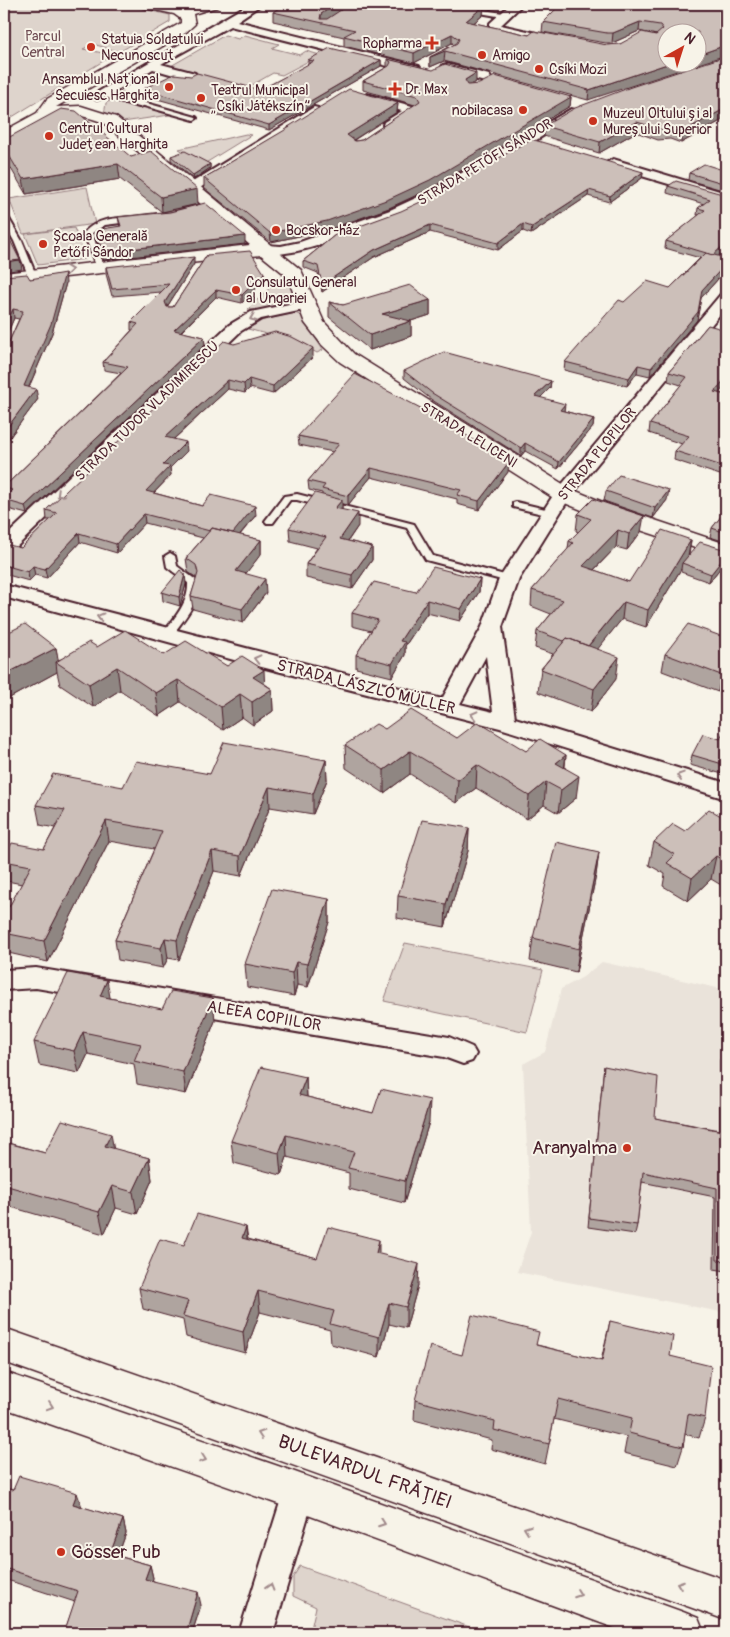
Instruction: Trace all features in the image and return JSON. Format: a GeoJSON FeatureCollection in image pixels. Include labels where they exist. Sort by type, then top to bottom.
{"type":"FeatureCollection","features":[{"type":"Feature","properties":{"kind":"street"},"geometry":{"type":"LineString","coordinates":[[147,4],[179,11],[197,10],[212,6],[228,22]]}},
{"type":"Feature","properties":{"kind":"street"},"geometry":{"type":"LineString","coordinates":[[82,108],[100,94],[228,22],[256,4]]}},
{"type":"Feature","properties":{"kind":"street"},"geometry":{"type":"LineString","coordinates":[[517,4],[494,25],[498,28],[572,43]]}},
{"type":"Feature","properties":{"kind":"street"},"geometry":{"type":"LineString","coordinates":[[4,136],[42,116],[52,102],[183,29],[188,24],[188,17],[179,11]]}},
{"type":"Feature","properties":{"kind":"street"},"geometry":{"type":"LineString","coordinates":[[196,21],[228,22],[425,68]]}},
{"type":"Feature","properties":{"kind":"street"},"geometry":{"type":"LineString","coordinates":[[151,66],[191,76]]}},
{"type":"Feature","properties":{"kind":"street"},"geometry":{"type":"LineString","coordinates":[[401,76],[425,68],[444,67],[485,78]]}},
{"type":"Feature","properties":{"kind":"street"},"geometry":{"type":"LineString","coordinates":[[475,90],[492,79],[502,82]]}},
{"type":"Feature","properties":{"kind":"street"},"geometry":{"type":"LineString","coordinates":[[79,91],[139,103]]}},
{"type":"Feature","properties":{"kind":"street"},"geometry":{"type":"LineString","coordinates":[[356,95],[412,110],[378,131]]}},
{"type":"Feature","properties":{"kind":"street","name":"STRADA PETŐFI SÁNDOR"},"geometry":{"type":"LineString","coordinates":[[4,279],[100,267],[204,260],[266,249],[281,250],[303,246],[396,213],[444,190],[583,106],[569,100]]}},
{"type":"Feature","properties":{"kind":"street"},"geometry":{"type":"LineString","coordinates":[[190,188],[328,103]]}},
{"type":"Feature","properties":{"kind":"street","name":"STRADA LELICENI"},"geometry":{"type":"LineString","coordinates":[[42,116],[51,112],[68,109],[105,118],[190,188],[205,207],[266,249],[295,274],[321,332],[339,352],[563,494],[602,510],[726,551]]}},
{"type":"Feature","properties":{"kind":"street"},"geometry":{"type":"LineString","coordinates":[[549,109],[568,114]]}},
{"type":"Feature","properties":{"kind":"street"},"geometry":{"type":"LineString","coordinates":[[528,138],[546,143]]}},
{"type":"Feature","properties":{"kind":"street"},"geometry":{"type":"LineString","coordinates":[[603,160],[726,197]]}},
{"type":"Feature","properties":{"kind":"street","name":"STRADA PLOPILOR"},"geometry":{"type":"LineString","coordinates":[[447,708],[492,628],[509,579],[563,494],[726,297]]}},
{"type":"Feature","properties":{"kind":"street","name":"STRADA TUDOR VLADIMIRESCU"},"geometry":{"type":"LineString","coordinates":[[4,548],[235,328],[256,315],[308,305]]}},
{"type":"Feature","properties":{"kind":"street","name":"STRADA LÁSZLÓ MÜLLER"},"geometry":{"type":"LineString","coordinates":[[4,591],[505,722],[726,791]]}},
{"type":"Feature","properties":{"kind":"street"},"geometry":{"type":"LineString","coordinates":[[492,628],[505,722]]}},
{"type":"Feature","properties":{"kind":"street","name":"ALEEA COPIILOR"},"geometry":{"type":"LineString","coordinates":[[4,980],[46,979],[449,1047],[463,1054]]}},
{"type":"Feature","properties":{"kind":"street","name":"BULEVARDUL FRĂȚIEI"},"geometry":{"type":"LineString","coordinates":[[4,1345],[726,1600]]}},
{"type":"Feature","properties":{"kind":"street"},"geometry":{"type":"LineString","coordinates":[[4,1390],[299,1493],[683,1633]]}},
{"type":"Feature","properties":{"kind":"street"},"geometry":{"type":"LineString","coordinates":[[256,1633],[299,1493]]}},
{"type":"Feature","properties":{"kind":"lane"},"geometry":{"type":"LineString","coordinates":[[466,9],[503,15]]}},
{"type":"Feature","properties":{"kind":"lane"},"geometry":{"type":"LineString","coordinates":[[139,103],[194,118]]}},
{"type":"Feature","properties":{"kind":"lane"},"geometry":{"type":"LineString","coordinates":[[4,217],[18,241],[32,275]]}},
{"type":"Feature","properties":{"kind":"lane"},"geometry":{"type":"LineString","coordinates":[[100,267],[88,233],[90,229],[101,224],[142,218]]}},
{"type":"Feature","properties":{"kind":"lane"},"geometry":{"type":"LineString","coordinates":[[270,520],[287,498],[297,497],[411,526],[429,558],[474,566],[509,579]]}},
{"type":"Feature","properties":{"kind":"lane"},"geometry":{"type":"LineString","coordinates":[[516,505],[551,513]]}},
{"type":"Feature","properties":{"kind":"lane"},"geometry":{"type":"LineString","coordinates":[[167,635],[188,604],[195,588],[194,582],[172,567],[170,556]]}},
{"type":"Feature","properties":{"kind":"shaded area","name":"Aranyalma"},"geometry":{"type":"Polygon","coordinates":[[[602,962],[726,990],[726,1313],[517,1272],[531,1232],[523,1064],[545,1052],[561,989],[583,977],[602,962]]]}},
{"type":"Feature","properties":{"kind":"green space","name":"Parcul Central"},"geometry":{"type":"Polygon","coordinates":[[[4,4],[122,4],[170,15],[170,22],[119,52],[93,44],[83,49],[113,55],[4,122],[4,4]]]}},
{"type":"Feature","properties":{"kind":"green space"},"geometry":{"type":"Polygon","coordinates":[[[225,35],[238,39],[245,35],[279,44],[272,48],[300,55],[306,51],[320,55],[282,75],[273,73],[247,88],[169,67],[225,35]]]}},
{"type":"Feature","properties":{"kind":"green space"},"geometry":{"type":"Polygon","coordinates":[[[117,97],[176,114],[123,122],[104,115],[106,103],[117,97]]]}},
{"type":"Feature","properties":{"kind":"green space"},"geometry":{"type":"Polygon","coordinates":[[[246,134],[251,135],[204,164],[179,149],[246,134]]]}},
{"type":"Feature","properties":{"kind":"green space"},"geometry":{"type":"Polygon","coordinates":[[[87,187],[95,224],[23,234],[9,199],[87,187]]]}},
{"type":"Feature","properties":{"kind":"green space"},"geometry":{"type":"Polygon","coordinates":[[[74,228],[86,259],[38,265],[25,234],[74,228]]]}},
{"type":"Feature","properties":{"kind":"green space"},"geometry":{"type":"Polygon","coordinates":[[[285,273],[289,276],[297,298],[295,302],[260,311],[248,309],[285,273]]]}},
{"type":"Feature","properties":{"kind":"green space"},"geometry":{"type":"Polygon","coordinates":[[[295,313],[302,316],[323,350],[317,353],[299,343],[248,329],[263,320],[295,313]]]}},
{"type":"Feature","properties":{"kind":"green space"},"geometry":{"type":"Polygon","coordinates":[[[405,943],[543,970],[527,1032],[384,1001],[405,943]]]}},
{"type":"Feature","properties":{"kind":"green space"},"geometry":{"type":"Polygon","coordinates":[[[300,1566],[486,1633],[310,1633],[316,1607],[293,1596],[293,1577],[300,1566]]]}},
{"type":"Feature","properties":{"kind":"building"},"geometry":{"type":"Polygon","coordinates":[[[285,4],[336,4],[321,14],[320,19],[327,19],[350,4],[475,4],[484,6],[466,21],[529,35],[534,31],[607,45],[620,44],[642,32],[656,35],[658,33],[658,67],[589,90],[445,51],[430,57],[457,43],[459,39],[452,34],[414,53],[344,36],[355,30],[273,12],[285,4]]]}},
{"type":"Feature","properties":{"kind":"building"},"geometry":{"type":"Polygon","coordinates":[[[561,4],[726,4],[726,45],[708,51],[708,22],[658,22],[658,25],[640,22],[613,33],[607,33],[543,22],[561,4]]]}},
{"type":"Feature","properties":{"kind":"building"},"geometry":{"type":"Polygon","coordinates":[[[330,48],[381,60],[269,125],[149,91],[152,90],[145,88],[174,74],[191,76],[197,73],[260,90],[314,61],[308,60],[330,48]]]}},
{"type":"Feature","properties":{"kind":"building"},"geometry":{"type":"Polygon","coordinates":[[[726,56],[726,108],[682,132],[671,129],[659,129],[637,122],[600,142],[544,126],[575,108],[631,87],[677,72],[708,72],[708,62],[726,56]]]}},
{"type":"Feature","properties":{"kind":"building"},"geometry":{"type":"Polygon","coordinates":[[[387,59],[433,70],[445,64],[476,73],[465,80],[468,85],[479,84],[495,76],[571,97],[430,180],[389,199],[327,221],[270,233],[204,178],[290,127],[288,127],[349,89],[398,103],[347,135],[355,141],[362,140],[420,101],[417,96],[363,81],[389,66],[391,62],[387,59]]]}},
{"type":"Feature","properties":{"kind":"building"},"geometry":{"type":"Polygon","coordinates":[[[61,109],[76,111],[131,157],[151,151],[197,189],[161,197],[118,164],[23,179],[7,152],[4,152],[4,140],[61,109]]]}},
{"type":"Feature","properties":{"kind":"building"},"geometry":{"type":"Polygon","coordinates":[[[531,139],[643,172],[610,196],[589,190],[532,227],[523,224],[498,243],[430,225],[374,250],[322,285],[318,266],[303,261],[335,235],[401,211],[442,192],[531,139]]]}},
{"type":"Feature","properties":{"kind":"building"},"geometry":{"type":"Polygon","coordinates":[[[185,151],[210,164],[193,175],[171,156],[185,151]]]}},
{"type":"Feature","properties":{"kind":"building"},"geometry":{"type":"Polygon","coordinates":[[[704,164],[726,171],[726,184],[689,173],[704,164]]]}},
{"type":"Feature","properties":{"kind":"building"},"geometry":{"type":"Polygon","coordinates":[[[676,181],[726,195],[726,243],[713,255],[666,241],[705,210],[698,208],[710,199],[668,186],[676,181]]]}},
{"type":"Feature","properties":{"kind":"building"},"geometry":{"type":"Polygon","coordinates":[[[205,203],[245,236],[103,252],[96,230],[121,226],[118,217],[170,212],[205,203]]]}},
{"type":"Feature","properties":{"kind":"building"},"geometry":{"type":"Polygon","coordinates":[[[4,228],[20,260],[4,262],[4,228]]]}},
{"type":"Feature","properties":{"kind":"building"},"geometry":{"type":"Polygon","coordinates":[[[250,251],[264,273],[242,295],[216,290],[174,330],[204,337],[25,506],[4,500],[12,490],[4,487],[128,367],[103,362],[138,324],[131,322],[169,284],[112,289],[106,267],[194,257],[165,302],[167,307],[173,307],[207,255],[250,251]]]}},
{"type":"Feature","properties":{"kind":"building"},"geometry":{"type":"Polygon","coordinates":[[[706,253],[726,258],[726,264],[702,290],[698,312],[651,368],[638,365],[629,378],[565,362],[619,300],[624,302],[647,281],[670,288],[706,253]]]}},
{"type":"Feature","properties":{"kind":"building"},"geometry":{"type":"Polygon","coordinates":[[[65,273],[51,324],[24,386],[36,389],[4,432],[4,347],[8,344],[23,311],[13,309],[4,328],[4,276],[27,274],[30,279],[65,273]]]}},
{"type":"Feature","properties":{"kind":"building"},"geometry":{"type":"Polygon","coordinates":[[[410,285],[430,300],[382,314],[411,321],[370,335],[329,302],[343,305],[410,285]]]}},
{"type":"Feature","properties":{"kind":"building"},"geometry":{"type":"Polygon","coordinates":[[[708,325],[726,330],[726,378],[714,392],[726,395],[725,467],[675,451],[689,436],[650,424],[687,377],[669,372],[708,325]]]}},
{"type":"Feature","properties":{"kind":"building"},"geometry":{"type":"Polygon","coordinates":[[[275,332],[292,337],[313,348],[273,386],[249,379],[244,384],[228,380],[165,437],[186,442],[163,465],[170,466],[146,491],[202,506],[211,495],[255,506],[233,533],[212,528],[210,531],[144,514],[116,544],[79,533],[45,569],[33,566],[28,572],[4,565],[4,546],[9,545],[21,548],[57,513],[46,510],[224,341],[234,344],[275,332]]]}},
{"type":"Feature","properties":{"kind":"building"},"geometry":{"type":"Polygon","coordinates":[[[444,352],[551,381],[535,396],[565,404],[560,410],[594,419],[559,462],[525,443],[521,448],[432,393],[404,371],[444,352]]]}},
{"type":"Feature","properties":{"kind":"building"},"geometry":{"type":"Polygon","coordinates":[[[355,374],[434,415],[509,462],[479,501],[457,495],[461,490],[371,468],[348,496],[322,489],[325,485],[308,481],[339,444],[298,436],[355,374]]]}},
{"type":"Feature","properties":{"kind":"building"},"geometry":{"type":"Polygon","coordinates":[[[619,475],[669,490],[655,508],[606,491],[619,475]]]}},
{"type":"Feature","properties":{"kind":"building"},"geometry":{"type":"Polygon","coordinates":[[[315,493],[342,500],[335,508],[358,513],[340,539],[372,547],[352,575],[306,564],[326,537],[289,528],[315,493]]]}},
{"type":"Feature","properties":{"kind":"building"},"geometry":{"type":"Polygon","coordinates":[[[593,499],[644,516],[629,534],[618,530],[583,566],[629,582],[662,530],[691,540],[648,610],[624,602],[588,646],[567,638],[564,641],[537,631],[563,600],[532,590],[573,543],[569,541],[591,519],[578,514],[593,499]]]}},
{"type":"Feature","properties":{"kind":"building"},"geometry":{"type":"Polygon","coordinates":[[[726,510],[726,533],[712,528],[726,510]]]}},
{"type":"Feature","properties":{"kind":"building"},"geometry":{"type":"Polygon","coordinates":[[[212,528],[261,540],[236,571],[265,579],[242,609],[191,596],[198,573],[196,565],[186,558],[212,528]]]}},
{"type":"Feature","properties":{"kind":"building"},"geometry":{"type":"Polygon","coordinates":[[[700,542],[726,550],[726,555],[711,574],[682,563],[700,542]]]}},
{"type":"Feature","properties":{"kind":"building"},"geometry":{"type":"Polygon","coordinates":[[[433,567],[480,579],[461,609],[427,600],[400,641],[405,642],[392,664],[356,655],[378,620],[352,613],[374,582],[416,592],[433,567]]]}},
{"type":"Feature","properties":{"kind":"building"},"geometry":{"type":"Polygon","coordinates":[[[180,570],[185,574],[179,597],[162,592],[180,570]]]}},
{"type":"Feature","properties":{"kind":"building"},"geometry":{"type":"Polygon","coordinates":[[[25,624],[56,648],[4,675],[4,628],[9,632],[25,624]]]}},
{"type":"Feature","properties":{"kind":"building"},"geometry":{"type":"Polygon","coordinates":[[[688,624],[726,638],[726,668],[721,675],[665,654],[688,624]]]}},
{"type":"Feature","properties":{"kind":"building"},"geometry":{"type":"Polygon","coordinates":[[[125,630],[164,655],[186,641],[227,666],[242,656],[264,670],[253,677],[272,689],[252,702],[240,694],[221,707],[178,680],[156,693],[117,667],[89,684],[56,662],[89,642],[97,647],[125,630]]]}},
{"type":"Feature","properties":{"kind":"building"},"geometry":{"type":"Polygon","coordinates":[[[567,638],[619,657],[594,689],[541,669],[567,638]]]}},
{"type":"Feature","properties":{"kind":"building"},"geometry":{"type":"Polygon","coordinates":[[[411,710],[457,738],[478,722],[526,751],[540,739],[566,755],[556,763],[579,776],[561,790],[546,782],[529,796],[477,765],[458,780],[410,751],[384,770],[345,745],[376,724],[385,729],[411,710]]]}},
{"type":"Feature","properties":{"kind":"building"},"geometry":{"type":"Polygon","coordinates":[[[726,727],[726,765],[692,755],[703,734],[720,739],[726,727]]]}},
{"type":"Feature","properties":{"kind":"building"},"geometry":{"type":"Polygon","coordinates":[[[224,742],[326,760],[313,794],[269,787],[240,856],[212,851],[177,940],[165,938],[161,948],[115,940],[162,831],[106,821],[44,941],[4,933],[4,906],[9,907],[31,866],[4,861],[4,858],[12,843],[44,849],[65,810],[36,805],[53,774],[123,787],[136,761],[210,774],[224,742]]]}},
{"type":"Feature","properties":{"kind":"building"},"geometry":{"type":"Polygon","coordinates":[[[709,809],[726,819],[726,862],[716,856],[692,878],[667,863],[675,855],[654,842],[673,824],[685,831],[709,809]]]}},
{"type":"Feature","properties":{"kind":"building"},"geometry":{"type":"Polygon","coordinates":[[[422,820],[469,828],[446,904],[398,896],[422,820]]]}},
{"type":"Feature","properties":{"kind":"building"},"geometry":{"type":"Polygon","coordinates":[[[556,842],[599,852],[579,949],[533,938],[556,842]]]}},
{"type":"Feature","properties":{"kind":"building"},"geometry":{"type":"Polygon","coordinates":[[[272,889],[329,899],[307,964],[296,962],[292,973],[245,964],[272,889]]]}},
{"type":"Feature","properties":{"kind":"building"},"geometry":{"type":"Polygon","coordinates":[[[68,973],[107,980],[100,996],[162,1009],[171,991],[213,998],[183,1072],[134,1061],[141,1044],[83,1032],[74,1051],[34,1042],[68,973]]]}},
{"type":"Feature","properties":{"kind":"building"},"geometry":{"type":"Polygon","coordinates":[[[723,1051],[726,1051],[726,1261],[717,1260],[717,1188],[643,1172],[637,1225],[589,1218],[604,1066],[658,1077],[655,1118],[722,1131],[723,1051]]]}},
{"type":"Feature","properties":{"kind":"building"},"geometry":{"type":"Polygon","coordinates":[[[261,1067],[306,1077],[299,1095],[373,1113],[381,1089],[430,1100],[405,1181],[348,1168],[354,1152],[286,1135],[279,1153],[231,1141],[261,1067]]]}},
{"type":"Feature","properties":{"kind":"building"},"geometry":{"type":"Polygon","coordinates":[[[62,1120],[111,1134],[105,1146],[149,1158],[133,1192],[112,1186],[99,1212],[4,1185],[4,1142],[45,1153],[62,1120]]]}},
{"type":"Feature","properties":{"kind":"building"},"geometry":{"type":"Polygon","coordinates":[[[197,1214],[246,1227],[242,1238],[317,1258],[328,1227],[379,1240],[376,1253],[419,1264],[406,1307],[389,1303],[379,1337],[330,1324],[334,1311],[258,1291],[243,1332],[183,1316],[188,1301],[139,1288],[160,1239],[184,1245],[197,1214]]]}},
{"type":"Feature","properties":{"kind":"building"},"geometry":{"type":"Polygon","coordinates":[[[472,1315],[539,1332],[536,1345],[602,1361],[610,1321],[673,1336],[670,1356],[711,1366],[705,1418],[688,1414],[683,1447],[629,1433],[632,1418],[558,1399],[549,1444],[494,1430],[495,1421],[415,1400],[430,1346],[462,1355],[472,1315]]]}},
{"type":"Feature","properties":{"kind":"building"},"geometry":{"type":"Polygon","coordinates":[[[19,1476],[77,1493],[73,1504],[123,1519],[110,1554],[150,1565],[145,1579],[198,1592],[186,1633],[64,1633],[78,1591],[4,1568],[4,1488],[13,1490],[19,1476]]]}},
{"type":"Feature","properties":{"kind":"place","name":"Ropharma"},"geometry":{"type":"Point","coordinates":[432,43]}},
{"type":"Feature","properties":{"kind":"place","name":"Statuia Soldatului Necunoscut"},"geometry":{"type":"Point","coordinates":[91,47]}},
{"type":"Feature","properties":{"kind":"place","name":"Amigo"},"geometry":{"type":"Point","coordinates":[482,55]}},
{"type":"Feature","properties":{"kind":"place","name":"Csíki Mozi"},"geometry":{"type":"Point","coordinates":[539,69]}},
{"type":"Feature","properties":{"kind":"place","name":"Ansamblul Național Secuiesc Harghita"},"geometry":{"type":"Point","coordinates":[169,87]}},
{"type":"Feature","properties":{"kind":"place","name":"Dr. Max"},"geometry":{"type":"Point","coordinates":[395,89]}},
{"type":"Feature","properties":{"kind":"place","name":"Teatrul Municipal „Csíki Játékszín”"},"geometry":{"type":"Point","coordinates":[201,98]}},
{"type":"Feature","properties":{"kind":"place","name":"nobilacasa"},"geometry":{"type":"Point","coordinates":[523,110]}},
{"type":"Feature","properties":{"kind":"place","name":"Muzeul Oltului și al Mureșului Superior"},"geometry":{"type":"Point","coordinates":[593,121]}},
{"type":"Feature","properties":{"kind":"place","name":"Centrul Cultural Județean Harghita"},"geometry":{"type":"Point","coordinates":[49,136]}},
{"type":"Feature","properties":{"kind":"place","name":"Bocskor-ház"},"geometry":{"type":"Point","coordinates":[276,230]}},
{"type":"Feature","properties":{"kind":"place","name":"Școala Generală Petőfi Sándor"},"geometry":{"type":"Point","coordinates":[43,244]}},
{"type":"Feature","properties":{"kind":"place","name":"Consulatul General al Ungariei"},"geometry":{"type":"Point","coordinates":[236,290]}},
{"type":"Feature","properties":{"kind":"place","name":"Aranyalma"},"geometry":{"type":"Point","coordinates":[627,1148]}},
{"type":"Feature","properties":{"kind":"place","name":"Gösser Pub"},"geometry":{"type":"Point","coordinates":[61,1552]}}]}
